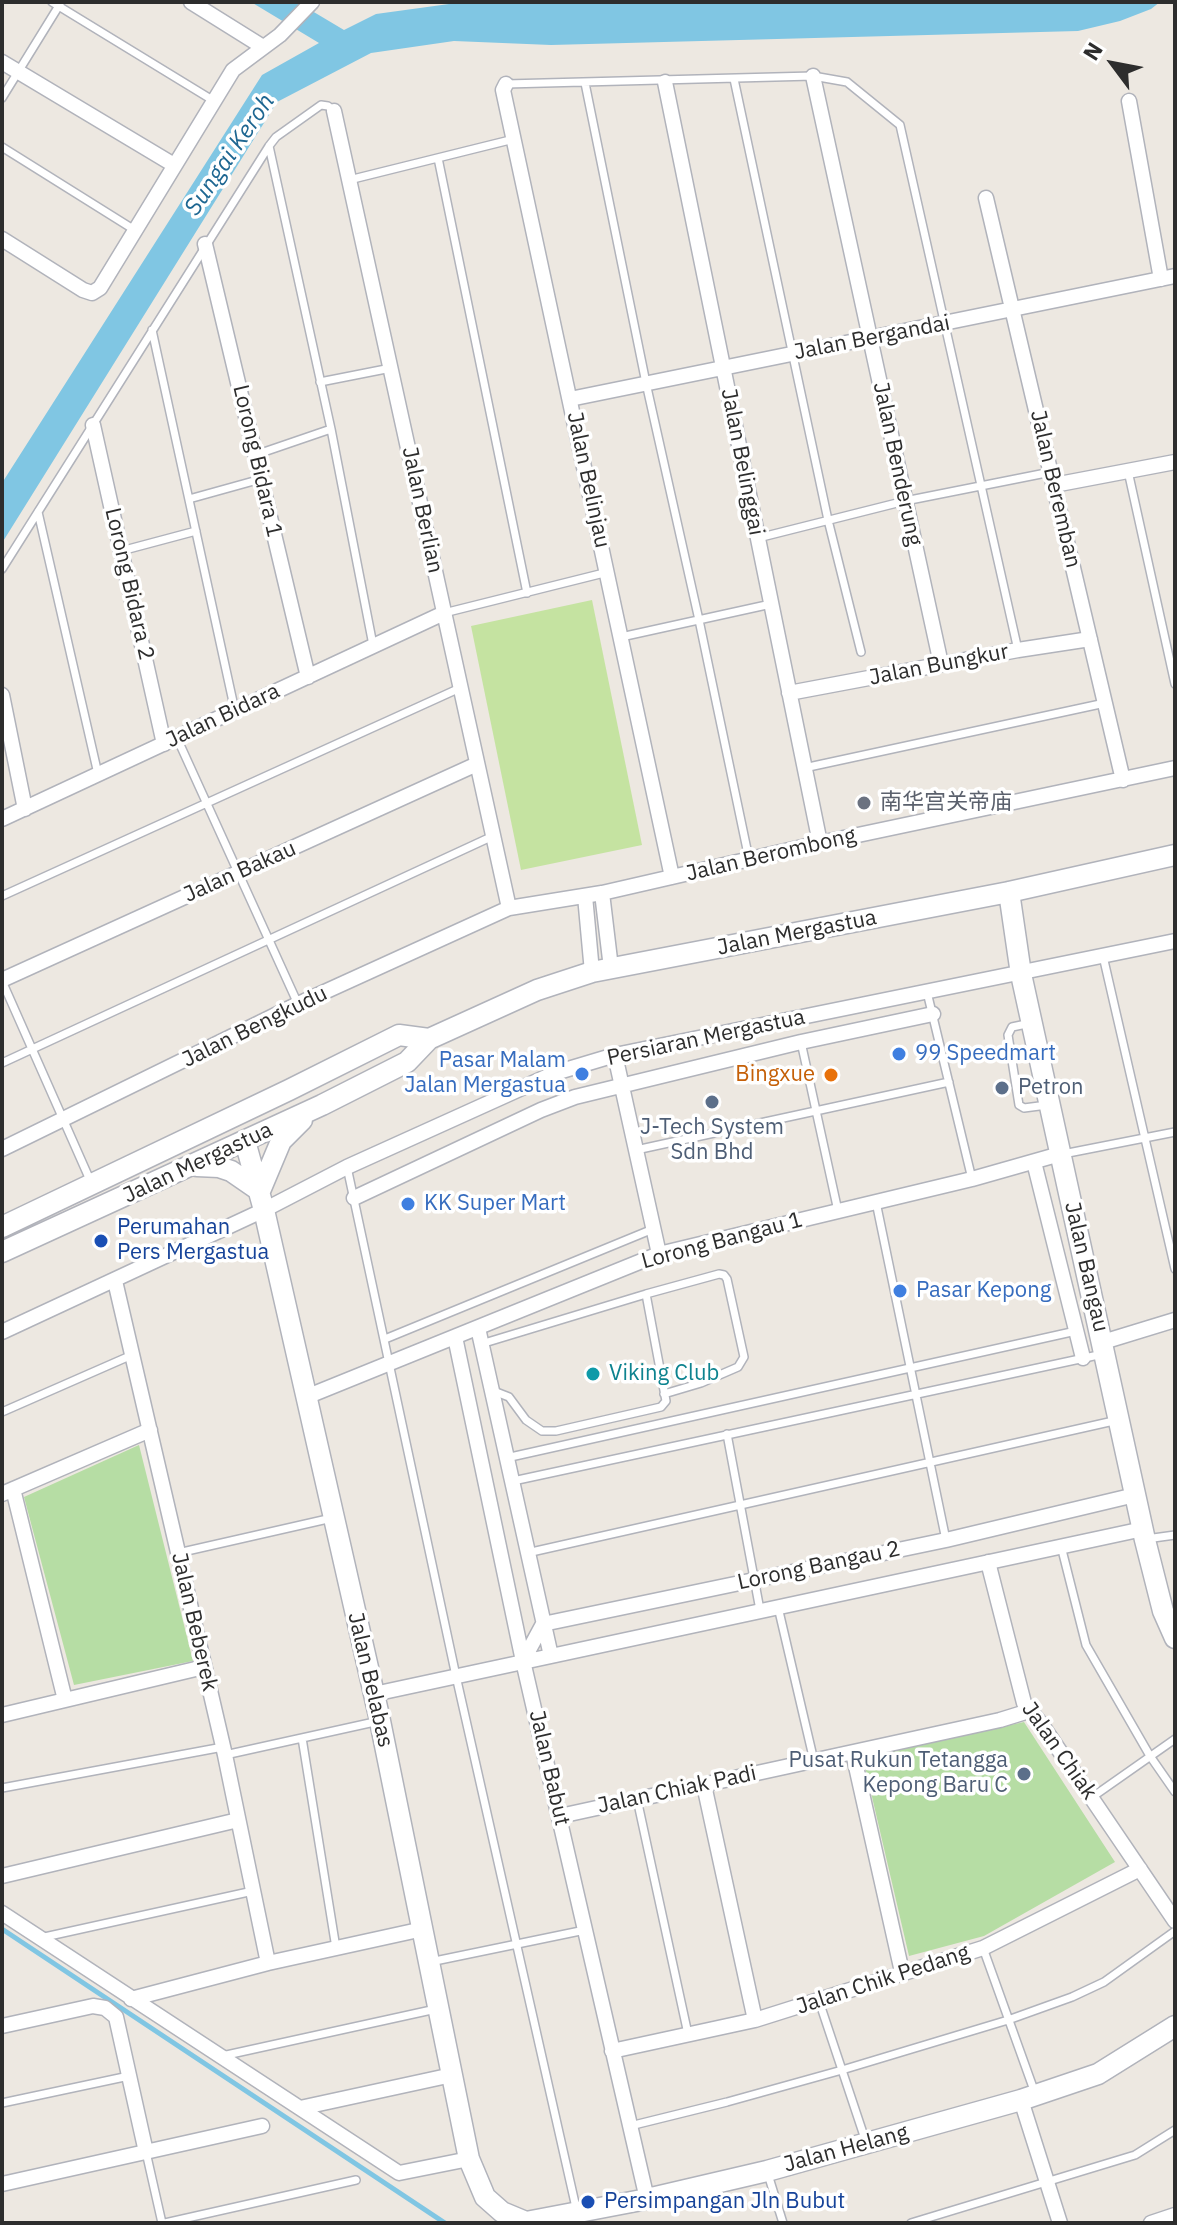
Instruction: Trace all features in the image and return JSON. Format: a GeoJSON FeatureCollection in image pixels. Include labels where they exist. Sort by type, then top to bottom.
{"type":"FeatureCollection","features":[{"type":"Feature","properties":{"kind":"street"},"geometry":{"type":"LineString","coordinates":[[191,2],[263,47]]}},
{"type":"Feature","properties":{"kind":"street"},"geometry":{"type":"LineString","coordinates":[[2,239],[83,290],[92,293],[100,288],[133,229],[233,70],[280,35],[312,2]]}},
{"type":"Feature","properties":{"kind":"street"},"geometry":{"type":"LineString","coordinates":[[2,62],[174,165]]}},
{"type":"Feature","properties":{"kind":"street","name":"Jalan Benderung"},"geometry":{"type":"LineString","coordinates":[[813,76],[941,664]]}},
{"type":"Feature","properties":{"kind":"street","name":"Jalan Belinggai"},"geometry":{"type":"LineString","coordinates":[[665,82],[820,843]]}},
{"type":"Feature","properties":{"kind":"street","name":"Jalan Belinjau"},"geometry":{"type":"LineString","coordinates":[[506,84],[503,90],[672,877]]}},
{"type":"Feature","properties":{"kind":"street"},"geometry":{"type":"LineString","coordinates":[[1129,101],[1168,278]]}},
{"type":"Feature","properties":{"kind":"street","name":"Jalan Berlian"},"geometry":{"type":"LineString","coordinates":[[334,111],[509,908]]}},
{"type":"Feature","properties":{"kind":"street","name":"Jalan Beremban"},"geometry":{"type":"LineString","coordinates":[[986,198],[1123,780]]}},
{"type":"Feature","properties":{"kind":"street","name":"Lorong Bidara 1"},"geometry":{"type":"LineString","coordinates":[[205,244],[308,677]]}},
{"type":"Feature","properties":{"kind":"street","name":"Jalan Bergandai"},"geometry":{"type":"LineString","coordinates":[[570,399],[1168,278]]}},
{"type":"Feature","properties":{"kind":"street","name":"Lorong Bidara 2"},"geometry":{"type":"LineString","coordinates":[[93,425],[121,551],[170,741]]}},
{"type":"Feature","properties":{"kind":"street"},"geometry":{"type":"LineString","coordinates":[[1052,479],[1128,471],[1175,462]]}},
{"type":"Feature","properties":{"kind":"street","name":"Jalan Bidara"},"geometry":{"type":"LineString","coordinates":[[2,819],[444,613]]}},
{"type":"Feature","properties":{"kind":"street","name":"Jalan Bungkur"},"geometry":{"type":"LineString","coordinates":[[789,693],[1090,639]]}},
{"type":"Feature","properties":{"kind":"street"},"geometry":{"type":"LineString","coordinates":[[2,695],[25,809]]}},
{"type":"Feature","properties":{"kind":"street","name":"Jalan Bakau"},"geometry":{"type":"LineString","coordinates":[[2,980],[477,764]]}},
{"type":"Feature","properties":{"kind":"street","name":"Jalan Berombong"},"geometry":{"type":"LineString","coordinates":[[509,908],[602,893],[1175,768]]}},
{"type":"Feature","properties":{"kind":"street","name":"Jalan Mergastua"},"geometry":{"type":"LineString","coordinates":[[2,1252],[322,1105],[407,1062],[429,1039],[537,990],[601,970],[1009,892],[1175,855]]}},
{"type":"Feature","properties":{"kind":"street","name":"Jalan Bangau"},"geometry":{"type":"LineString","coordinates":[[1009,892],[1031,1023],[1135,1495],[1163,1611],[1175,1638]]}},
{"type":"Feature","properties":{"kind":"street"},"geometry":{"type":"LineString","coordinates":[[601,970],[602,893]]}},
{"type":"Feature","properties":{"kind":"street"},"geometry":{"type":"LineString","coordinates":[[585,896],[601,970]]}},
{"type":"Feature","properties":{"kind":"street","name":"Jalan Bengkudu"},"geometry":{"type":"LineString","coordinates":[[2,1149],[298,1004],[509,908]]}},
{"type":"Feature","properties":{"kind":"street","name":"Persiaran Mergastua"},"geometry":{"type":"LineString","coordinates":[[2,1332],[115,1281],[262,1200],[347,1167],[555,1073],[615,1055],[1175,941]]}},
{"type":"Feature","properties":{"kind":"street","name":"Persiaran Mergastua"},"geometry":{"type":"LineString","coordinates":[[354,1198],[541,1110],[622,1084],[933,1014]]}},
{"type":"Feature","properties":{"kind":"street","name":"Jalan Mergastua"},"geometry":{"type":"LineString","coordinates":[[2,1227],[399,1035],[429,1039]]}},
{"type":"Feature","properties":{"kind":"street"},"geometry":{"type":"LineString","coordinates":[[615,1055],[659,1254]]}},
{"type":"Feature","properties":{"kind":"street"},"geometry":{"type":"LineString","coordinates":[[203,1131],[220,1132],[245,1141],[258,1121],[289,1090]]}},
{"type":"Feature","properties":{"kind":"street"},"geometry":{"type":"LineString","coordinates":[[193,1166],[219,1167],[231,1171],[262,1200],[281,1141],[322,1105]]}},
{"type":"Feature","properties":{"kind":"street","name":"Jalan Belabas"},"geometry":{"type":"LineString","coordinates":[[245,1141],[262,1200],[380,1721],[469,2159],[485,2197],[503,2218]]}},
{"type":"Feature","properties":{"kind":"street","name":"Lorong Bangau 1"},"geometry":{"type":"LineString","coordinates":[[306,1397],[659,1254],[972,1179],[1060,1154]]}},
{"type":"Feature","properties":{"kind":"street"},"geometry":{"type":"LineString","coordinates":[[1034,1162],[1083,1358]]}},
{"type":"Feature","properties":{"kind":"street","name":"Jalan Beberek"},"geometry":{"type":"LineString","coordinates":[[115,1281],[224,1751],[268,1963]]}},
{"type":"Feature","properties":{"kind":"street"},"geometry":{"type":"LineString","coordinates":[[1104,1348],[1175,1320]]}},
{"type":"Feature","properties":{"kind":"street"},"geometry":{"type":"LineString","coordinates":[[478,1328],[551,1656]]}},
{"type":"Feature","properties":{"kind":"street","name":"Jalan Babut"},"geometry":{"type":"LineString","coordinates":[[455,1337],[523,1661],[647,2199]]}},
{"type":"Feature","properties":{"kind":"street"},"geometry":{"type":"LineString","coordinates":[[65,1700],[8,1492],[150,1430]]}},
{"type":"Feature","properties":{"kind":"street","name":"Lorong Bangau 2"},"geometry":{"type":"LineString","coordinates":[[543,1624],[946,1540],[1135,1495]]}},
{"type":"Feature","properties":{"kind":"street","name":"Lorong Bangau 2"},"geometry":{"type":"LineString","coordinates":[[374,1694],[1061,1546],[1144,1534]]}},
{"type":"Feature","properties":{"kind":"street","name":"Jalan Chiak"},"geometry":{"type":"LineString","coordinates":[[988,1562],[1020,1694],[1175,1921]]}},
{"type":"Feature","properties":{"kind":"street"},"geometry":{"type":"LineString","coordinates":[[523,1661],[543,1624]]}},
{"type":"Feature","properties":{"kind":"street"},"geometry":{"type":"LineString","coordinates":[[2,1715],[204,1667]]}},
{"type":"Feature","properties":{"kind":"street","name":"Jalan Chiak Padi"},"geometry":{"type":"LineString","coordinates":[[560,1816],[853,1753],[1029,1711]]}},
{"type":"Feature","properties":{"kind":"street"},"geometry":{"type":"LineString","coordinates":[[853,1753],[902,1972]]}},
{"type":"Feature","properties":{"kind":"street"},"geometry":{"type":"LineString","coordinates":[[704,1785],[755,2020]]}},
{"type":"Feature","properties":{"kind":"street"},"geometry":{"type":"LineString","coordinates":[[2,1876],[238,1820]]}},
{"type":"Feature","properties":{"kind":"street","name":"Jalan Chik Pedang"},"geometry":{"type":"LineString","coordinates":[[612,2051],[755,2020],[983,1948],[1140,1869]]}},
{"type":"Feature","properties":{"kind":"street"},"geometry":{"type":"LineString","coordinates":[[2,1913],[399,2173],[469,2159]]}},
{"type":"Feature","properties":{"kind":"street"},"geometry":{"type":"LineString","coordinates":[[131,1999],[268,1963],[423,1929]]}},
{"type":"Feature","properties":{"kind":"street"},"geometry":{"type":"LineString","coordinates":[[2,2026],[93,2006],[105,2008],[116,2017],[146,2152]]}},
{"type":"Feature","properties":{"kind":"street","name":"Jalan Helang"},"geometry":{"type":"LineString","coordinates":[[503,2218],[526,2222],[577,2214],[767,2171],[867,2144],[1028,2098],[1098,2074],[1175,2026]]}},
{"type":"Feature","properties":{"kind":"street"},"geometry":{"type":"LineString","coordinates":[[300,2108],[452,2075]]}},
{"type":"Feature","properties":{"kind":"street"},"geometry":{"type":"LineString","coordinates":[[1028,2098],[1046,2180],[1060,2223]]}},
{"type":"Feature","properties":{"kind":"street"},"geometry":{"type":"LineString","coordinates":[[2,2184],[262,2126]]}},
{"type":"Feature","properties":{"kind":"street"},"geometry":{"type":"LineString","coordinates":[[1151,2223],[1175,2215]]}},
{"type":"Feature","properties":{"kind":"lane"},"geometry":{"type":"LineString","coordinates":[[2,98],[57,3],[214,101]]}},
{"type":"Feature","properties":{"kind":"lane"},"geometry":{"type":"LineString","coordinates":[[506,84],[813,76],[847,82],[900,125],[1018,650]]}},
{"type":"Feature","properties":{"kind":"lane"},"geometry":{"type":"LineString","coordinates":[[734,79],[828,520],[861,652]]}},
{"type":"Feature","properties":{"kind":"lane"},"geometry":{"type":"LineString","coordinates":[[585,83],[749,859]]}},
{"type":"Feature","properties":{"kind":"lane"},"geometry":{"type":"LineString","coordinates":[[2,569],[269,146],[276,137],[321,105],[334,111]]}},
{"type":"Feature","properties":{"kind":"lane"},"geometry":{"type":"LineString","coordinates":[[349,180],[514,139]]}},
{"type":"Feature","properties":{"kind":"lane"},"geometry":{"type":"LineString","coordinates":[[269,146],[331,429],[373,647]]}},
{"type":"Feature","properties":{"kind":"lane"},"geometry":{"type":"LineString","coordinates":[[2,147],[133,229]]}},
{"type":"Feature","properties":{"kind":"lane"},"geometry":{"type":"LineString","coordinates":[[438,158],[527,593]]}},
{"type":"Feature","properties":{"kind":"lane"},"geometry":{"type":"LineString","coordinates":[[152,330],[235,711]]}},
{"type":"Feature","properties":{"kind":"lane"},"geometry":{"type":"LineString","coordinates":[[320,382],[391,368]]}},
{"type":"Feature","properties":{"kind":"lane"},"geometry":{"type":"LineString","coordinates":[[255,455],[331,429]]}},
{"type":"Feature","properties":{"kind":"lane"},"geometry":{"type":"LineString","coordinates":[[1128,471],[1175,684]]}},
{"type":"Feature","properties":{"kind":"lane"},"geometry":{"type":"LineString","coordinates":[[189,499],[261,479]]}},
{"type":"Feature","properties":{"kind":"lane"},"geometry":{"type":"LineString","coordinates":[[758,538],[905,501],[979,487],[1052,479]]}},
{"type":"Feature","properties":{"kind":"lane"},"geometry":{"type":"LineString","coordinates":[[38,512],[98,774]]}},
{"type":"Feature","properties":{"kind":"lane"},"geometry":{"type":"LineString","coordinates":[[121,551],[196,531]]}},
{"type":"Feature","properties":{"kind":"lane"},"geometry":{"type":"LineString","coordinates":[[444,613],[608,572]]}},
{"type":"Feature","properties":{"kind":"lane"},"geometry":{"type":"LineString","coordinates":[[621,637],[771,604]]}},
{"type":"Feature","properties":{"kind":"lane"},"geometry":{"type":"LineString","coordinates":[[2,896],[460,688]]}},
{"type":"Feature","properties":{"kind":"lane"},"geometry":{"type":"LineString","coordinates":[[804,768],[1105,703]]}},
{"type":"Feature","properties":{"kind":"lane"},"geometry":{"type":"LineString","coordinates":[[170,741],[208,805],[298,1004]]}},
{"type":"Feature","properties":{"kind":"lane"},"geometry":{"type":"LineString","coordinates":[[2,1063],[493,836]]}},
{"type":"Feature","properties":{"kind":"lane"},"geometry":{"type":"LineString","coordinates":[[1103,956],[1175,1269]]}},
{"type":"Feature","properties":{"kind":"lane"},"geometry":{"type":"LineString","coordinates":[[2,980],[92,1184]]}},
{"type":"Feature","properties":{"kind":"lane"},"geometry":{"type":"LineString","coordinates":[[927,992],[972,1179]]}},
{"type":"Feature","properties":{"kind":"lane"},"geometry":{"type":"LineString","coordinates":[[1031,1023],[1012,1027],[1008,1035],[1019,1105],[1024,1108],[1049,1104]]}},
{"type":"Feature","properties":{"kind":"lane"},"geometry":{"type":"LineString","coordinates":[[801,1042],[838,1211]]}},
{"type":"Feature","properties":{"kind":"lane"},"geometry":{"type":"LineString","coordinates":[[636,1150],[949,1082]]}},
{"type":"Feature","properties":{"kind":"lane"},"geometry":{"type":"LineString","coordinates":[[1060,1154],[1175,1132]]}},
{"type":"Feature","properties":{"kind":"lane"},"geometry":{"type":"LineString","coordinates":[[347,1167],[456,1676],[577,2214]]}},
{"type":"Feature","properties":{"kind":"lane"},"geometry":{"type":"LineString","coordinates":[[876,1202],[946,1540]]}},
{"type":"Feature","properties":{"kind":"lane"},"geometry":{"type":"LineString","coordinates":[[385,1339],[653,1229]]}},
{"type":"Feature","properties":{"kind":"lane"},"geometry":{"type":"LineString","coordinates":[[481,1344],[646,1294],[724,1275],[744,1357],[738,1367],[664,1394]]}},
{"type":"Feature","properties":{"kind":"lane"},"geometry":{"type":"LineString","coordinates":[[491,1390],[509,1397],[526,1420],[542,1431],[556,1431],[661,1407],[666,1401],[646,1294]]}},
{"type":"Feature","properties":{"kind":"lane"},"geometry":{"type":"LineString","coordinates":[[506,1458],[1076,1331]]}},
{"type":"Feature","properties":{"kind":"lane"},"geometry":{"type":"LineString","coordinates":[[511,1482],[1083,1358],[1104,1348]]}},
{"type":"Feature","properties":{"kind":"lane"},"geometry":{"type":"LineString","coordinates":[[2,1412],[132,1355]]}},
{"type":"Feature","properties":{"kind":"lane"},"geometry":{"type":"LineString","coordinates":[[527,1553],[1119,1420]]}},
{"type":"Feature","properties":{"kind":"lane"},"geometry":{"type":"LineString","coordinates":[[727,1434],[760,1610]]}},
{"type":"Feature","properties":{"kind":"lane"},"geometry":{"type":"LineString","coordinates":[[178,1553],[333,1518]]}},
{"type":"Feature","properties":{"kind":"lane"},"geometry":{"type":"LineString","coordinates":[[1144,1534],[1175,1535]]}},
{"type":"Feature","properties":{"kind":"lane"},"geometry":{"type":"LineString","coordinates":[[1061,1546],[1086,1645],[1150,1756],[1175,1792]]}},
{"type":"Feature","properties":{"kind":"lane"},"geometry":{"type":"LineString","coordinates":[[778,1607],[814,1761]]}},
{"type":"Feature","properties":{"kind":"lane"},"geometry":{"type":"LineString","coordinates":[[2,1788],[302,1738],[380,1721]]}},
{"type":"Feature","properties":{"kind":"lane"},"geometry":{"type":"LineString","coordinates":[[302,1738],[336,1948]]}},
{"type":"Feature","properties":{"kind":"lane"},"geometry":{"type":"LineString","coordinates":[[1091,1798],[1175,1739]]}},
{"type":"Feature","properties":{"kind":"lane"},"geometry":{"type":"LineString","coordinates":[[637,1799],[688,2034]]}},
{"type":"Feature","properties":{"kind":"lane"},"geometry":{"type":"LineString","coordinates":[[39,1938],[253,1891]]}},
{"type":"Feature","properties":{"kind":"lane"},"geometry":{"type":"LineString","coordinates":[[429,1962],[585,1930]]}},
{"type":"Feature","properties":{"kind":"lane"},"geometry":{"type":"LineString","coordinates":[[630,2126],[842,2070],[1008,2020],[1104,1982],[1175,1931]]}},
{"type":"Feature","properties":{"kind":"lane"},"geometry":{"type":"LineString","coordinates":[[983,1948],[1008,2020],[1028,2098]]}},
{"type":"Feature","properties":{"kind":"lane"},"geometry":{"type":"LineString","coordinates":[[819,2001],[867,2144]]}},
{"type":"Feature","properties":{"kind":"lane"},"geometry":{"type":"LineString","coordinates":[[220,2057],[439,2009]]}},
{"type":"Feature","properties":{"kind":"lane"},"geometry":{"type":"LineString","coordinates":[[2,2103],[129,2076]]}},
{"type":"Feature","properties":{"kind":"lane"},"geometry":{"type":"LineString","coordinates":[[911,2223],[1135,2155],[1175,2130]]}},
{"type":"Feature","properties":{"kind":"lane"},"geometry":{"type":"LineString","coordinates":[[146,2152],[164,2223],[356,2180]]}},
{"type":"Feature","properties":{"kind":"lane"},"geometry":{"type":"LineString","coordinates":[[767,2171],[783,2223]]}},
{"type":"Feature","properties":{"kind":"green space"},"geometry":{"type":"Polygon","coordinates":[[[592,600],[642,845],[521,870],[471,626],[592,600]]]}},
{"type":"Feature","properties":{"kind":"green space"},"geometry":{"type":"Polygon","coordinates":[[[139,1445],[193,1661],[74,1685],[24,1497],[139,1445]]]}},
{"type":"Feature","properties":{"kind":"green space"},"geometry":{"type":"Polygon","coordinates":[[[1024,1722],[1115,1862],[984,1936],[909,1956],[863,1758],[1024,1722]]]}},
{"type":"Feature","properties":{"kind":"water","name":"Sungai Keroh"},"geometry":{"type":"Polygon","coordinates":[[[251,2],[297,2],[344,30],[376,14],[488,2],[1160,2],[1151,9],[1120,21],[1078,31],[551,45],[454,41],[371,53],[277,102],[2,543],[2,483],[262,75],[319,43],[251,2]]]}},
{"type":"Feature","properties":{"kind":"waterway"},"geometry":{"type":"LineString","coordinates":[[2,1929],[445,2223]]}},
{"type":"Feature","properties":{"kind":"place","name":"南华宫关帝庙"},"geometry":{"type":"Point","coordinates":[864,803]}},
{"type":"Feature","properties":{"kind":"place","name":"99 Speedmart"},"geometry":{"type":"Point","coordinates":[899,1054]}},
{"type":"Feature","properties":{"kind":"place","name":"Pasar Malam Jalan Mergastua"},"geometry":{"type":"Point","coordinates":[582,1074]}},
{"type":"Feature","properties":{"kind":"place","name":"Bingxue"},"geometry":{"type":"Point","coordinates":[831,1075]}},
{"type":"Feature","properties":{"kind":"place","name":"Petron"},"geometry":{"type":"Point","coordinates":[1002,1088]}},
{"type":"Feature","properties":{"kind":"place","name":"J-Tech System Sdn Bhd"},"geometry":{"type":"Point","coordinates":[712,1102]}},
{"type":"Feature","properties":{"kind":"place","name":"KK Super Mart"},"geometry":{"type":"Point","coordinates":[408,1204]}},
{"type":"Feature","properties":{"kind":"place","name":"Perumahan Pers Mergastua"},"geometry":{"type":"Point","coordinates":[101,1241]}},
{"type":"Feature","properties":{"kind":"place","name":"Pasar Kepong"},"geometry":{"type":"Point","coordinates":[900,1291]}},
{"type":"Feature","properties":{"kind":"place","name":"Viking Club"},"geometry":{"type":"Point","coordinates":[593,1374]}},
{"type":"Feature","properties":{"kind":"place","name":"Pusat Rukun Tetangga Kepong Baru C"},"geometry":{"type":"Point","coordinates":[1024,1774]}},
{"type":"Feature","properties":{"kind":"place","name":"Persimpangan Jln Bubut"},"geometry":{"type":"Point","coordinates":[588,2202]}}]}
